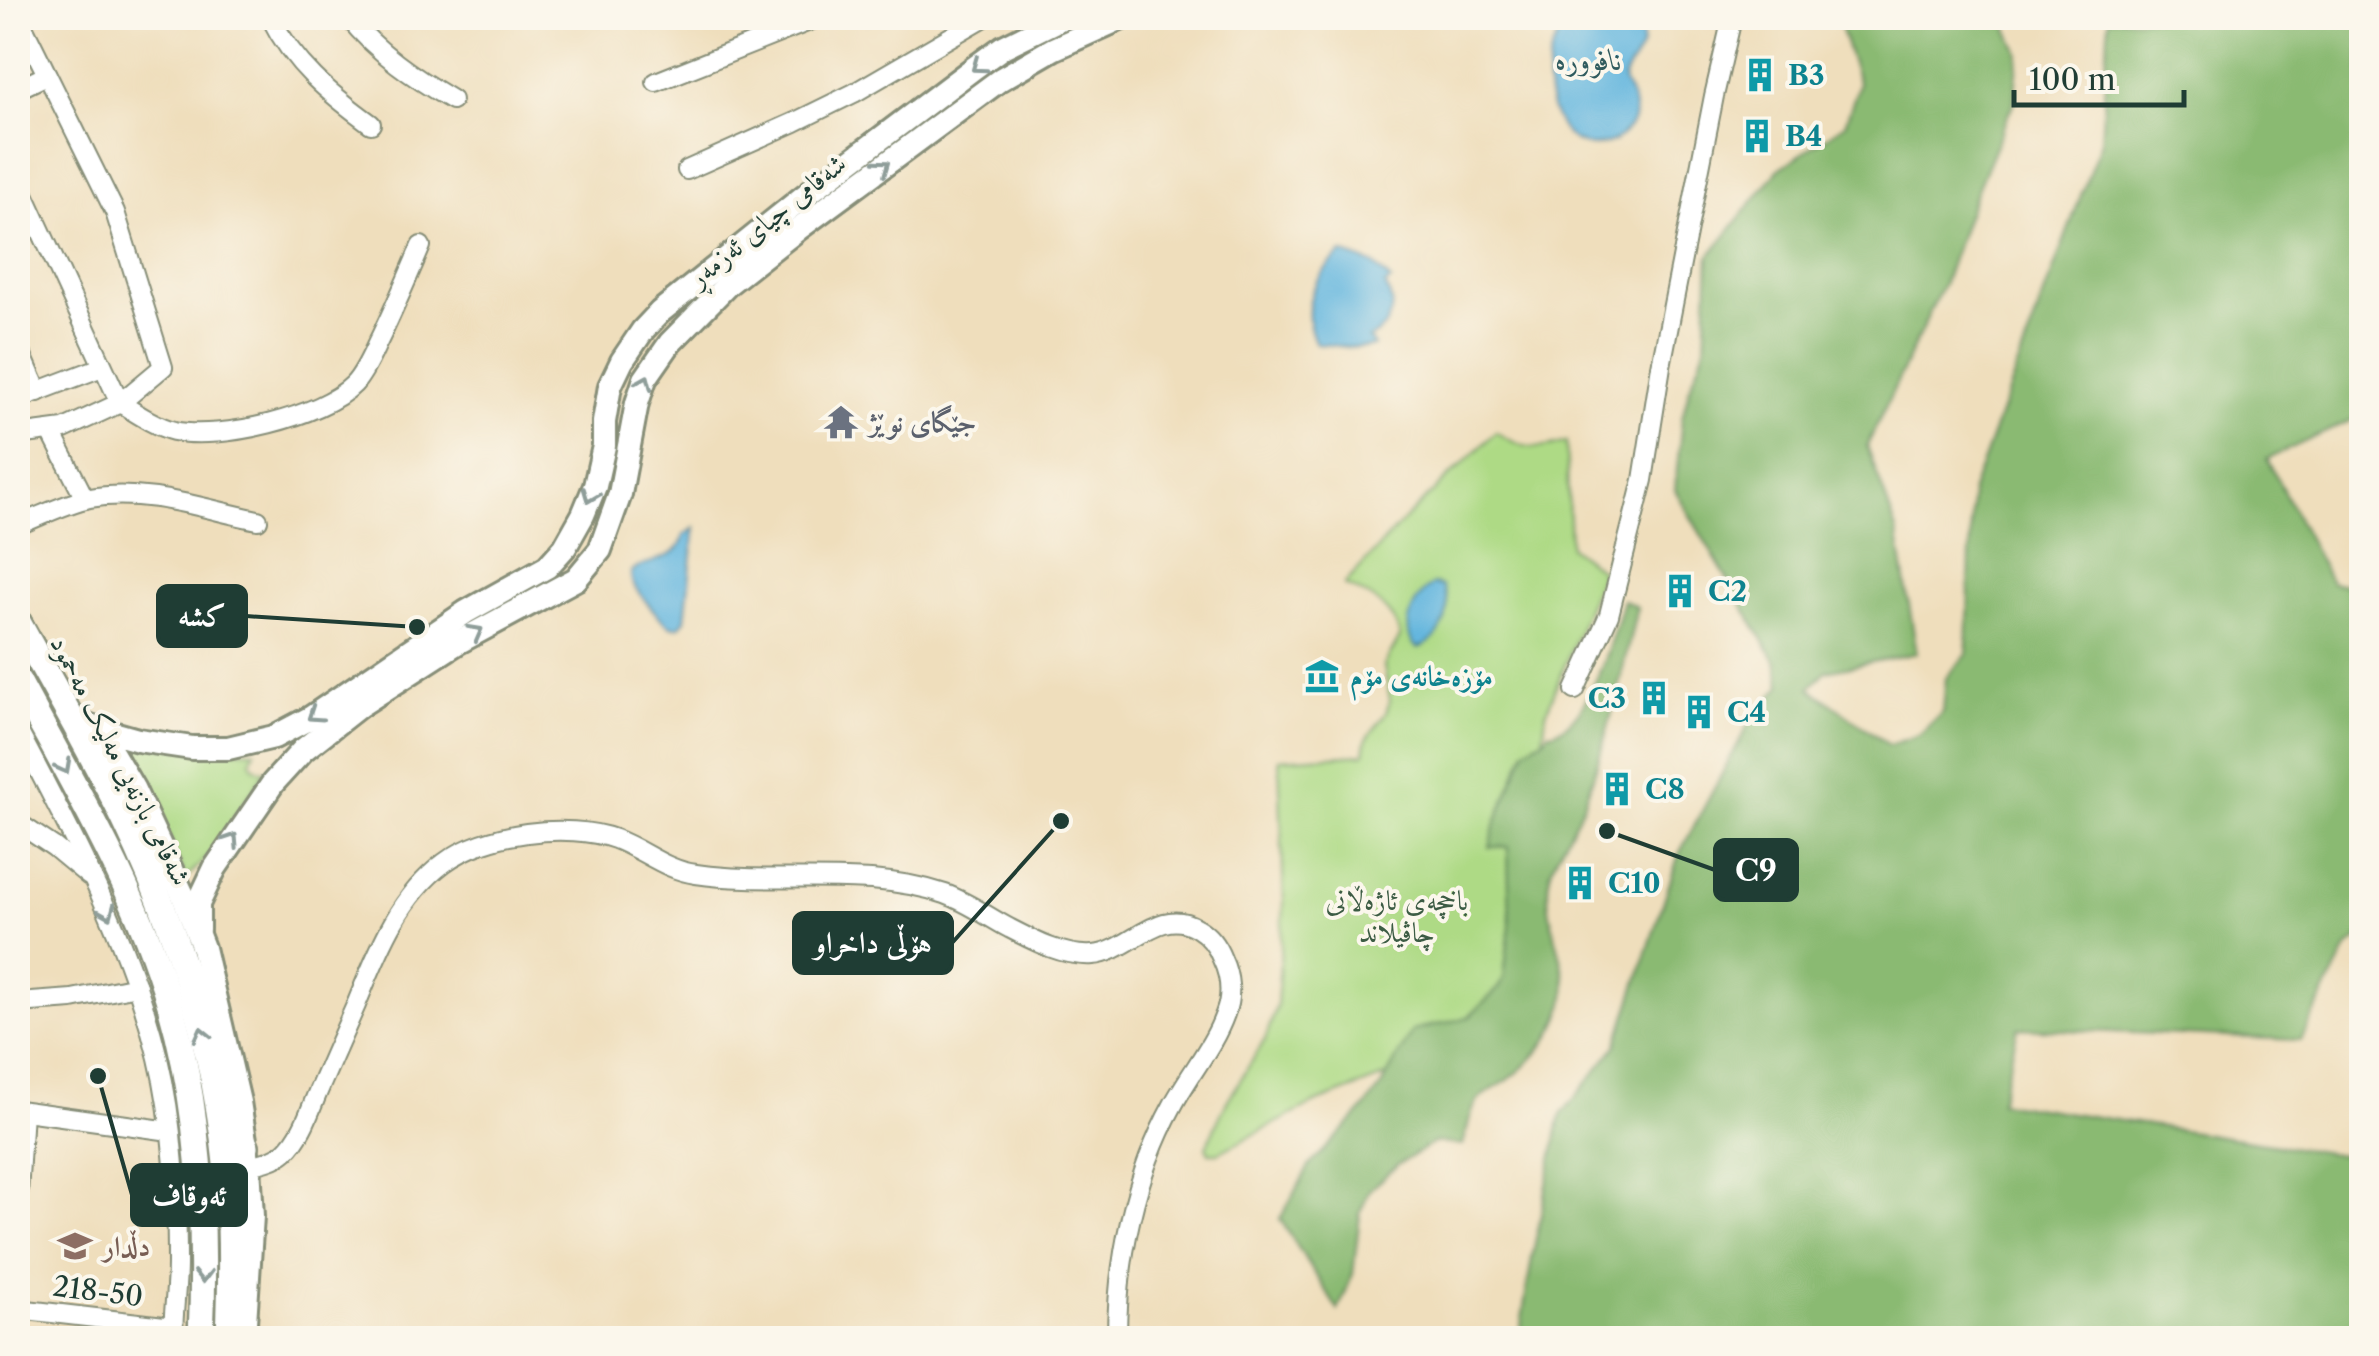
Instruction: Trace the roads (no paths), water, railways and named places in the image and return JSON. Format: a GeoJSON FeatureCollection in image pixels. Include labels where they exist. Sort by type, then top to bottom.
{"type":"FeatureCollection","features":[{"type":"Feature","properties":{"kind":"highway","name":"شەقامی بازنەیی مەلیک مەحمود"},"geometry":{"type":"LineString","coordinates":[[18,622],[125,822],[171,898],[220,1112],[229,1214],[229,1338]]}},
{"type":"Feature","properties":{"kind":"highway","name":"شەقامی بازنەیی مەلیک مەحمود"},"geometry":{"type":"LineString","coordinates":[[18,681],[121,879],[171,1007],[193,1122],[200,1192],[201,1338]]}},
{"type":"Feature","properties":{"kind":"highway"},"geometry":{"type":"LineString","coordinates":[[212,1078],[248,1156]]}},
{"type":"Feature","properties":{"kind":"main road","name":"شەقامی چیای ئەزمەڕ"},"geometry":{"type":"LineString","coordinates":[[92,727],[138,740],[192,748],[228,748],[262,742],[310,718],[466,612],[547,567],[565,548],[595,486],[604,446],[606,400],[614,377],[632,344],[660,312],[974,68],[1003,47],[1062,18]]}},
{"type":"Feature","properties":{"kind":"main road","name":"شەقامی چیای ئەزمەڕ"},"geometry":{"type":"LineString","coordinates":[[198,929],[197,909],[209,878],[235,835],[283,771],[315,739],[457,643],[576,579],[600,550],[620,494],[645,379],[670,343],[729,283],[1001,79],[1053,49],[1122,18]]}},
{"type":"Feature","properties":{"kind":"main road"},"geometry":{"type":"LineString","coordinates":[[64,706],[92,727],[113,754],[133,788],[171,898],[198,929],[226,1042],[248,1156],[252,1216],[244,1338]]}},
{"type":"Feature","properties":{"kind":"main road"},"geometry":{"type":"LineString","coordinates":[[262,742],[283,771]]}},
{"type":"Feature","properties":{"kind":"street"},"geometry":{"type":"LineString","coordinates":[[18,435],[64,430],[120,403],[163,367],[115,212],[19,18]]}},
{"type":"Feature","properties":{"kind":"street"},"geometry":{"type":"LineString","coordinates":[[271,18],[307,72],[372,124]]}},
{"type":"Feature","properties":{"kind":"street"},"geometry":{"type":"LineString","coordinates":[[349,18],[400,67],[452,100]]}},
{"type":"Feature","properties":{"kind":"street"},"geometry":{"type":"LineString","coordinates":[[656,82],[817,18]]}},
{"type":"Feature","properties":{"kind":"street"},"geometry":{"type":"LineString","coordinates":[[687,170],[825,108],[982,18]]}},
{"type":"Feature","properties":{"kind":"street"},"geometry":{"type":"LineString","coordinates":[[1575,690],[1609,615],[1643,480],[1661,366],[1732,18]]}},
{"type":"Feature","properties":{"kind":"street"},"geometry":{"type":"LineString","coordinates":[[18,90],[47,76]]}},
{"type":"Feature","properties":{"kind":"street"},"geometry":{"type":"LineString","coordinates":[[18,182],[120,403],[173,430],[212,433],[284,420],[333,401],[356,382],[368,363],[421,246]]}},
{"type":"Feature","properties":{"kind":"street"},"geometry":{"type":"LineString","coordinates":[[18,346],[38,392]]}},
{"type":"Feature","properties":{"kind":"street"},"geometry":{"type":"LineString","coordinates":[[18,399],[102,367]]}},
{"type":"Feature","properties":{"kind":"street"},"geometry":{"type":"LineString","coordinates":[[51,432],[85,499]]}},
{"type":"Feature","properties":{"kind":"street"},"geometry":{"type":"LineString","coordinates":[[18,525],[85,499],[114,495],[145,497],[258,520]]}},
{"type":"Feature","properties":{"kind":"street"},"geometry":{"type":"LineString","coordinates":[[18,730],[94,879],[137,986],[159,1060],[170,1131],[178,1265],[173,1333]]}},
{"type":"Feature","properties":{"kind":"street"},"geometry":{"type":"LineString","coordinates":[[18,822],[94,879]]}},
{"type":"Feature","properties":{"kind":"street"},"geometry":{"type":"LineString","coordinates":[[248,1156],[282,1154],[294,1142],[399,912],[446,861],[486,842],[540,833],[586,833],[611,838],[669,868],[694,874],[849,879],[911,886],[953,898],[1041,944],[1081,954],[1107,952],[1155,926],[1192,924],[1216,947],[1226,970],[1229,1000],[1220,1025],[1172,1106],[1141,1183],[1124,1256],[1117,1338]]}},
{"type":"Feature","properties":{"kind":"street"},"geometry":{"type":"LineString","coordinates":[[18,1003],[137,986]]}},
{"type":"Feature","properties":{"kind":"street"},"geometry":{"type":"LineString","coordinates":[[18,1194],[20,1111],[170,1131]]}},
{"type":"Feature","properties":{"kind":"street","name":"218-50"},"geometry":{"type":"LineString","coordinates":[[18,1309],[173,1333]]}},
{"type":"Feature","properties":{"kind":"water","name":"نافوورە"},"geometry":{"type":"Polygon","coordinates":[[[1573,18],[1632,18],[1642,37],[1640,51],[1623,80],[1634,105],[1632,120],[1621,136],[1604,145],[1578,142],[1566,134],[1552,109],[1548,78],[1552,50],[1573,18]]]}},
{"type":"Feature","properties":{"kind":"water"},"geometry":{"type":"Polygon","coordinates":[[[1342,253],[1373,264],[1391,281],[1385,285],[1391,301],[1390,315],[1383,328],[1369,339],[1374,346],[1316,344],[1311,331],[1312,294],[1323,272],[1342,253]]]}},
{"type":"Feature","properties":{"kind":"water"},"geometry":{"type":"Polygon","coordinates":[[[695,528],[685,620],[674,627],[643,598],[631,572],[677,550],[684,535],[695,528]]]}},
{"type":"Feature","properties":{"kind":"water"},"geometry":{"type":"Polygon","coordinates":[[[1434,584],[1442,586],[1446,594],[1444,623],[1433,639],[1417,648],[1409,632],[1411,613],[1420,596],[1434,584]]]}},
{"type":"Feature","properties":{"kind":"place","name":"B3"},"geometry":{"type":"Point","coordinates":[1760,75]}},
{"type":"Feature","properties":{"kind":"place","name":"B4"},"geometry":{"type":"Point","coordinates":[1757,136]}},
{"type":"Feature","properties":{"kind":"place","name":"جێگای نوێژ"},"geometry":{"type":"Point","coordinates":[841,422]}},
{"type":"Feature","properties":{"kind":"place","name":"C2"},"geometry":{"type":"Point","coordinates":[1680,591]}},
{"type":"Feature","properties":{"kind":"place","name":"كشه"},"geometry":{"type":"Point","coordinates":[417,627]}},
{"type":"Feature","properties":{"kind":"place","name":"مۆزەخانەی مۆم"},"geometry":{"type":"Point","coordinates":[1322,676]}},
{"type":"Feature","properties":{"kind":"place","name":"C3"},"geometry":{"type":"Point","coordinates":[1654,698]}},
{"type":"Feature","properties":{"kind":"place","name":"C4"},"geometry":{"type":"Point","coordinates":[1699,712]}},
{"type":"Feature","properties":{"kind":"place","name":"C8"},"geometry":{"type":"Point","coordinates":[1617,789]}},
{"type":"Feature","properties":{"kind":"place","name":"هۆڵی داخراو"},"geometry":{"type":"Point","coordinates":[1061,821]}},
{"type":"Feature","properties":{"kind":"place","name":"C9"},"geometry":{"type":"Point","coordinates":[1607,831]}},
{"type":"Feature","properties":{"kind":"place","name":"C10"},"geometry":{"type":"Point","coordinates":[1580,883]}},
{"type":"Feature","properties":{"kind":"place","name":"ئەوقاف"},"geometry":{"type":"Point","coordinates":[98,1076]}},
{"type":"Feature","properties":{"kind":"place","name":"دڵدار"},"geometry":{"type":"Point","coordinates":[75,1246]}},
{"type":"Feature","properties":{"kind":"park label","name":"باخچەی ئاژەڵانی چاڤیلاند"},"geometry":{"type":"Point","coordinates":[1397,916]}}]}
